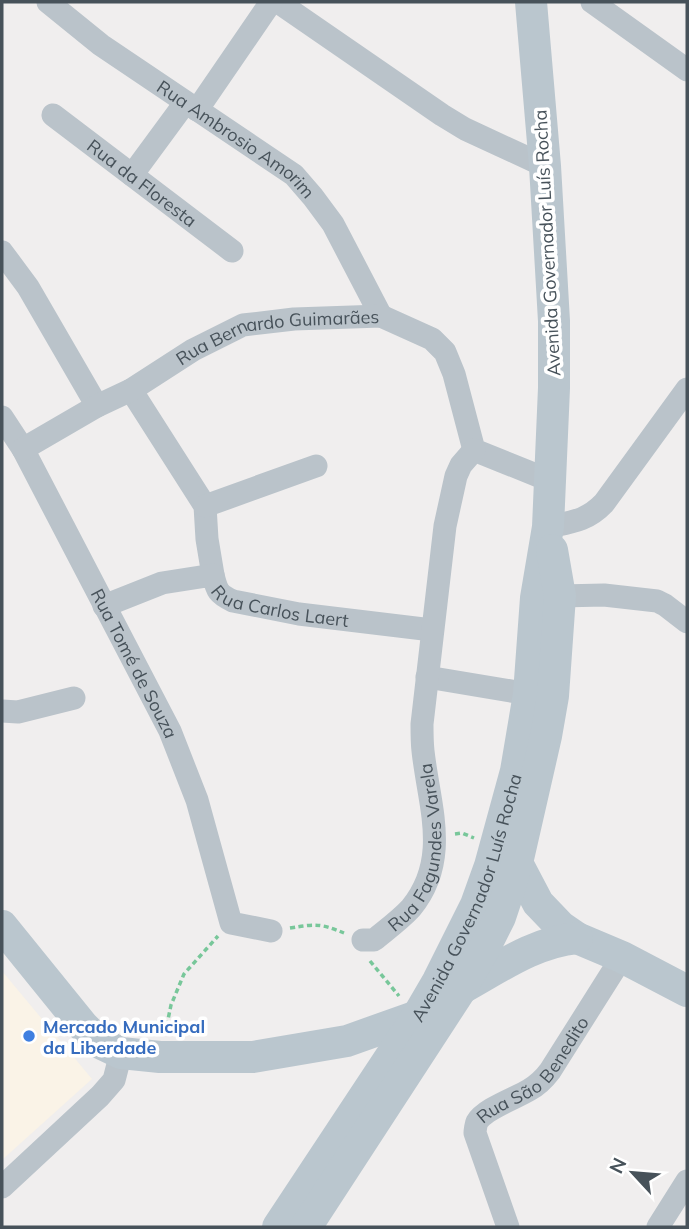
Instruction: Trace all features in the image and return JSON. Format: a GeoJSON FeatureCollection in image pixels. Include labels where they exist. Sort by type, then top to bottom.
{"type":"FeatureCollection","features":[{"type":"Feature","properties":{"kind":"main road","name":"Avenida Governador Luís Rocha"},"geometry":{"type":"LineString","coordinates":[[278,1227],[385,1065],[407,1006],[456,946],[490,866],[516,771],[529,694],[536,598],[548,527],[554,388],[554,321],[545,166],[531,2]]}},
{"type":"Feature","properties":{"kind":"main road","name":"Avenida Governador Luís Rocha"},"geometry":{"type":"LineString","coordinates":[[306,1227],[461,989],[500,917],[517,863],[541,762],[553,696],[560,596],[548,527]]}},
{"type":"Feature","properties":{"kind":"main road"},"geometry":{"type":"LineString","coordinates":[[517,863],[538,903],[561,927],[577,938],[622,957],[687,991]]}},
{"type":"Feature","properties":{"kind":"main road"},"geometry":{"type":"LineString","coordinates":[[2,926],[83,1026],[100,1043],[121,1053],[160,1057],[253,1057],[358,1038],[407,1006],[461,989],[530,951],[562,939],[577,938]]}},
{"type":"Feature","properties":{"kind":"main road"},"geometry":{"type":"LineString","coordinates":[[358,1038],[378,1048],[385,1065]]}},
{"type":"Feature","properties":{"kind":"street","name":"Rua Ambrosio Amorim"},"geometry":{"type":"LineString","coordinates":[[48,2],[101,45],[294,175],[333,224],[381,316]]}},
{"type":"Feature","properties":{"kind":"street"},"geometry":{"type":"LineString","coordinates":[[132,175],[191,107],[271,2]]}},
{"type":"Feature","properties":{"kind":"street"},"geometry":{"type":"LineString","coordinates":[[278,2],[442,116],[545,166]]}},
{"type":"Feature","properties":{"kind":"street"},"geometry":{"type":"LineString","coordinates":[[592,2],[687,70]]}},
{"type":"Feature","properties":{"kind":"street","name":"Rua da Floresta"},"geometry":{"type":"LineString","coordinates":[[53,115],[232,251]]}},
{"type":"Feature","properties":{"kind":"street"},"geometry":{"type":"LineString","coordinates":[[2,252],[28,286],[97,406]]}},
{"type":"Feature","properties":{"kind":"street","name":"Rua Bernardo Guimarães"},"geometry":{"type":"LineString","coordinates":[[23,449],[97,406],[131,390],[193,349],[243,326],[294,319],[381,316],[432,340],[445,352],[454,374],[474,450]]}},
{"type":"Feature","properties":{"kind":"street"},"geometry":{"type":"LineString","coordinates":[[548,527],[594,514],[687,389]]}},
{"type":"Feature","properties":{"kind":"street"},"geometry":{"type":"LineString","coordinates":[[131,390],[205,506],[213,575]]}},
{"type":"Feature","properties":{"kind":"street","name":"Rua Tomé de Souza"},"geometry":{"type":"LineString","coordinates":[[2,418],[23,449],[170,731],[197,800],[231,923]]}},
{"type":"Feature","properties":{"kind":"street"},"geometry":{"type":"LineString","coordinates":[[474,450],[551,481]]}},
{"type":"Feature","properties":{"kind":"street","name":"Rua Fagundes Varela"},"geometry":{"type":"LineString","coordinates":[[363,940],[374,940],[410,908],[424,887],[435,856],[435,835],[422,749],[422,724],[445,526],[456,477],[461,465],[474,450]]}},
{"type":"Feature","properties":{"kind":"street"},"geometry":{"type":"LineString","coordinates":[[205,506],[316,466]]}},
{"type":"Feature","properties":{"kind":"street","name":"Rua Carlos Laert"},"geometry":{"type":"LineString","coordinates":[[104,606],[162,583],[213,575],[217,590],[223,597],[233,601],[299,614],[432,631]]}},
{"type":"Feature","properties":{"kind":"street"},"geometry":{"type":"LineString","coordinates":[[560,596],[604,595],[657,601],[687,621]]}},
{"type":"Feature","properties":{"kind":"street"},"geometry":{"type":"LineString","coordinates":[[427,677],[529,694]]}},
{"type":"Feature","properties":{"kind":"street"},"geometry":{"type":"LineString","coordinates":[[2,711],[18,712],[74,698]]}},
{"type":"Feature","properties":{"kind":"street"},"geometry":{"type":"LineString","coordinates":[[231,923],[271,930]]}},
{"type":"Feature","properties":{"kind":"street","name":"Rua São Benedito"},"geometry":{"type":"LineString","coordinates":[[508,1227],[475,1133],[477,1123],[495,1107],[531,1089],[550,1071],[622,957]]}},
{"type":"Feature","properties":{"kind":"street"},"geometry":{"type":"LineString","coordinates":[[2,1187],[100,1096],[114,1080],[121,1053]]}},
{"type":"Feature","properties":{"kind":"street"},"geometry":{"type":"LineString","coordinates":[[657,1227],[687,1181]]}},
{"type":"Feature","properties":{"kind":"path"},"geometry":{"type":"LineString","coordinates":[[435,835],[462,833],[480,840]]}},
{"type":"Feature","properties":{"kind":"path"},"geometry":{"type":"LineString","coordinates":[[160,1057],[170,1006],[184,974],[231,923]]}},
{"type":"Feature","properties":{"kind":"path","name":"Rua Fagundes Varela"},"geometry":{"type":"LineString","coordinates":[[271,930],[315,924],[363,940]]}},
{"type":"Feature","properties":{"kind":"path"},"geometry":{"type":"LineString","coordinates":[[371,964],[407,1006]]}},
{"type":"Feature","properties":{"kind":"shaded area","name":"Mercado Municipal da Liberdade"},"geometry":{"type":"Polygon","coordinates":[[[2,971],[92,1079],[2,1160],[2,971]]]}},
{"type":"Feature","properties":{"kind":"place","name":"Mercado Municipal da Liberdade"},"geometry":{"type":"Point","coordinates":[29,1036]}}]}
